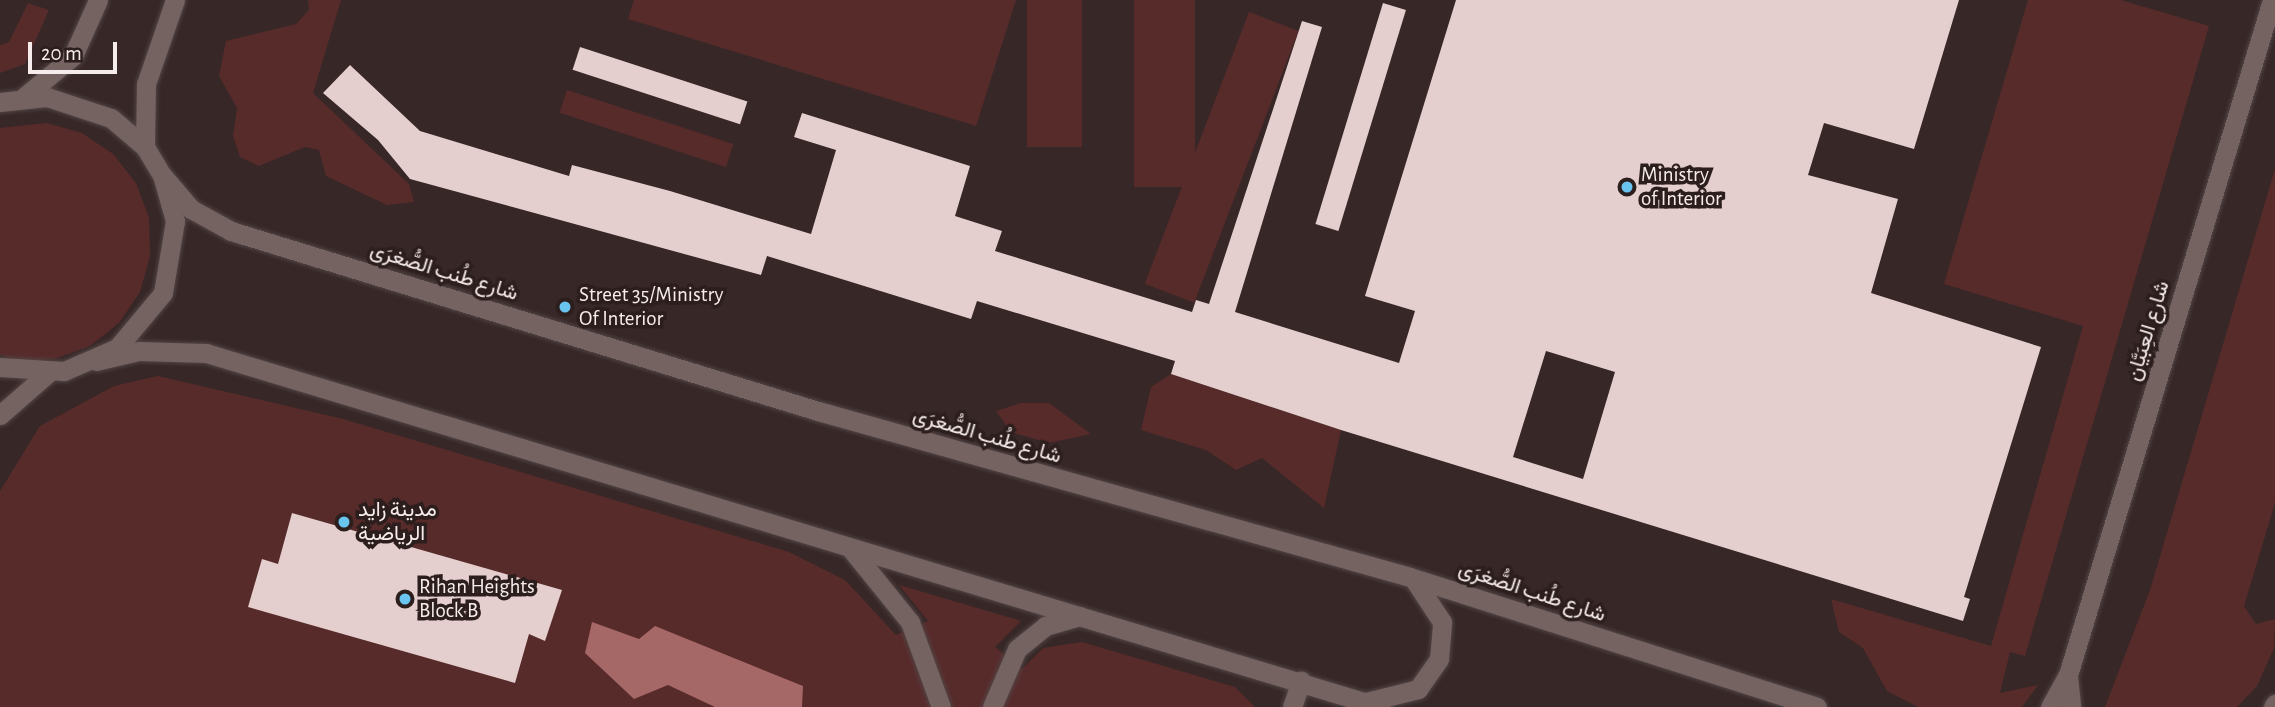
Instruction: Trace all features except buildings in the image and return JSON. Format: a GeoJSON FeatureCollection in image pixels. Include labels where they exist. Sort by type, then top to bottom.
{"type":"FeatureCollection","features":[{"type":"Feature","properties":{"kind":"street"},"geometry":{"type":"LineString","coordinates":[[24,97],[73,56],[98,0]]}},
{"type":"Feature","properties":{"kind":"street"},"geometry":{"type":"LineString","coordinates":[[145,146],[146,84],[175,0]]}},
{"type":"Feature","properties":{"kind":"street","name":"شارع العِبَيَّان"},"geometry":{"type":"LineString","coordinates":[[2050,707],[2068,676],[2272,0]]}},
{"type":"Feature","properties":{"kind":"street"},"geometry":{"type":"LineString","coordinates":[[0,102],[24,97],[90,107],[145,146],[162,175],[175,222],[163,293],[135,333],[96,360]]}},
{"type":"Feature","properties":{"kind":"street","name":"شارع طُنب الصُّغرَى"},"geometry":{"type":"LineString","coordinates":[[162,175],[191,209],[231,231],[818,411],[1410,577],[1817,707]]}},
{"type":"Feature","properties":{"kind":"street"},"geometry":{"type":"LineString","coordinates":[[0,367],[48,373],[139,351],[206,353],[851,549],[1301,681],[1373,705],[1418,689],[1439,659],[1442,622],[1425,589],[1410,577]]}},
{"type":"Feature","properties":{"kind":"street"},"geometry":{"type":"LineString","coordinates":[[0,415],[48,373]]}},
{"type":"Feature","properties":{"kind":"street"},"geometry":{"type":"LineString","coordinates":[[851,549],[911,622],[941,707]]}},
{"type":"Feature","properties":{"kind":"street"},"geometry":{"type":"LineString","coordinates":[[992,707],[1017,649],[1045,626],[1080,616]]}},
{"type":"Feature","properties":{"kind":"street","name":"شارع العِبَيَّان"},"geometry":{"type":"LineString","coordinates":[[2068,676],[2071,707]]}},
{"type":"Feature","properties":{"kind":"street"},"geometry":{"type":"LineString","coordinates":[[1292,707],[1301,681]]}},
{"type":"Feature","properties":{"kind":"shaded area"},"geometry":{"type":"Polygon","coordinates":[[[308,0],[341,0],[313,93],[409,184],[414,202],[387,205],[326,176],[319,150],[305,147],[259,166],[240,157],[233,136],[237,108],[219,76],[226,41],[296,24],[309,10],[308,0]]]}},
{"type":"Feature","properties":{"kind":"shaded area"},"geometry":{"type":"Polygon","coordinates":[[[634,0],[1016,0],[976,126],[628,19],[634,0]]]}},
{"type":"Feature","properties":{"kind":"shaded area"},"geometry":{"type":"Polygon","coordinates":[[[1027,0],[1082,0],[1082,147],[1027,147],[1027,0]]]}},
{"type":"Feature","properties":{"kind":"shaded area"},"geometry":{"type":"Polygon","coordinates":[[[1134,0],[1195,0],[1195,187],[1134,187],[1134,0]]]}},
{"type":"Feature","properties":{"kind":"shaded area"},"geometry":{"type":"Polygon","coordinates":[[[2028,0],[2121,0],[2209,26],[2025,656],[2010,652],[2000,693],[2038,685],[2022,707],[1918,707],[1887,691],[1863,648],[1839,632],[1831,599],[1991,646],[2083,326],[1944,284],[2028,0]]]}},
{"type":"Feature","properties":{"kind":"shaded area"},"geometry":{"type":"Polygon","coordinates":[[[28,3],[49,10],[25,64],[0,73],[0,45],[9,42],[28,3]]]}},
{"type":"Feature","properties":{"kind":"shaded area"},"geometry":{"type":"Polygon","coordinates":[[[1249,12],[1298,31],[1194,303],[1145,284],[1249,12]]]}},
{"type":"Feature","properties":{"kind":"shaded area"},"geometry":{"type":"Polygon","coordinates":[[[567,90],[733,144],[726,167],[560,113],[567,90]]]}},
{"type":"Feature","properties":{"kind":"shaded area"},"geometry":{"type":"Polygon","coordinates":[[[47,123],[82,133],[113,154],[136,183],[149,218],[150,256],[140,292],[119,323],[90,346],[55,359],[18,361],[0,355],[0,128],[47,123]]]}},
{"type":"Feature","properties":{"kind":"shaded area"},"geometry":{"type":"Polygon","coordinates":[[[2275,169],[2275,503],[2244,606],[2256,624],[2275,619],[2274,648],[2257,686],[2237,707],[2105,707],[2150,590],[2275,169]]]}},
{"type":"Feature","properties":{"kind":"shaded area"},"geometry":{"type":"Polygon","coordinates":[[[1171,374],[1341,430],[1324,508],[1262,458],[1236,470],[1206,450],[1141,430],[1151,387],[1171,374]]]}},
{"type":"Feature","properties":{"kind":"shaded area","name":"مدينة زايد الرياضية"},"geometry":{"type":"Polygon","coordinates":[[[158,376],[343,419],[789,552],[845,580],[896,635],[928,621],[899,585],[1021,621],[995,647],[1022,669],[1043,648],[1082,642],[1235,687],[1255,707],[0,707],[0,491],[40,426],[114,386],[158,376]]]}},
{"type":"Feature","properties":{"kind":"shaded area"},"geometry":{"type":"Polygon","coordinates":[[[1021,403],[1049,403],[1091,434],[1049,443],[1011,432],[996,411],[1021,403]]]}},
{"type":"Feature","properties":{"kind":"shaded area"},"geometry":{"type":"Polygon","coordinates":[[[592,622],[639,639],[655,626],[803,686],[802,707],[715,707],[668,685],[634,699],[585,653],[592,622]]]}},
{"type":"Feature","properties":{"kind":"place","name":"Ministry of Interior"},"geometry":{"type":"Point","coordinates":[1627,187]}},
{"type":"Feature","properties":{"kind":"place","name":"Street 35/Ministry Of Interior"},"geometry":{"type":"Point","coordinates":[565,307]}},
{"type":"Feature","properties":{"kind":"place","name":"مدينة زايد الرياضية"},"geometry":{"type":"Point","coordinates":[344,522]}},
{"type":"Feature","properties":{"kind":"place","name":"Rihan Heights Block B"},"geometry":{"type":"Point","coordinates":[405,599]}}]}
